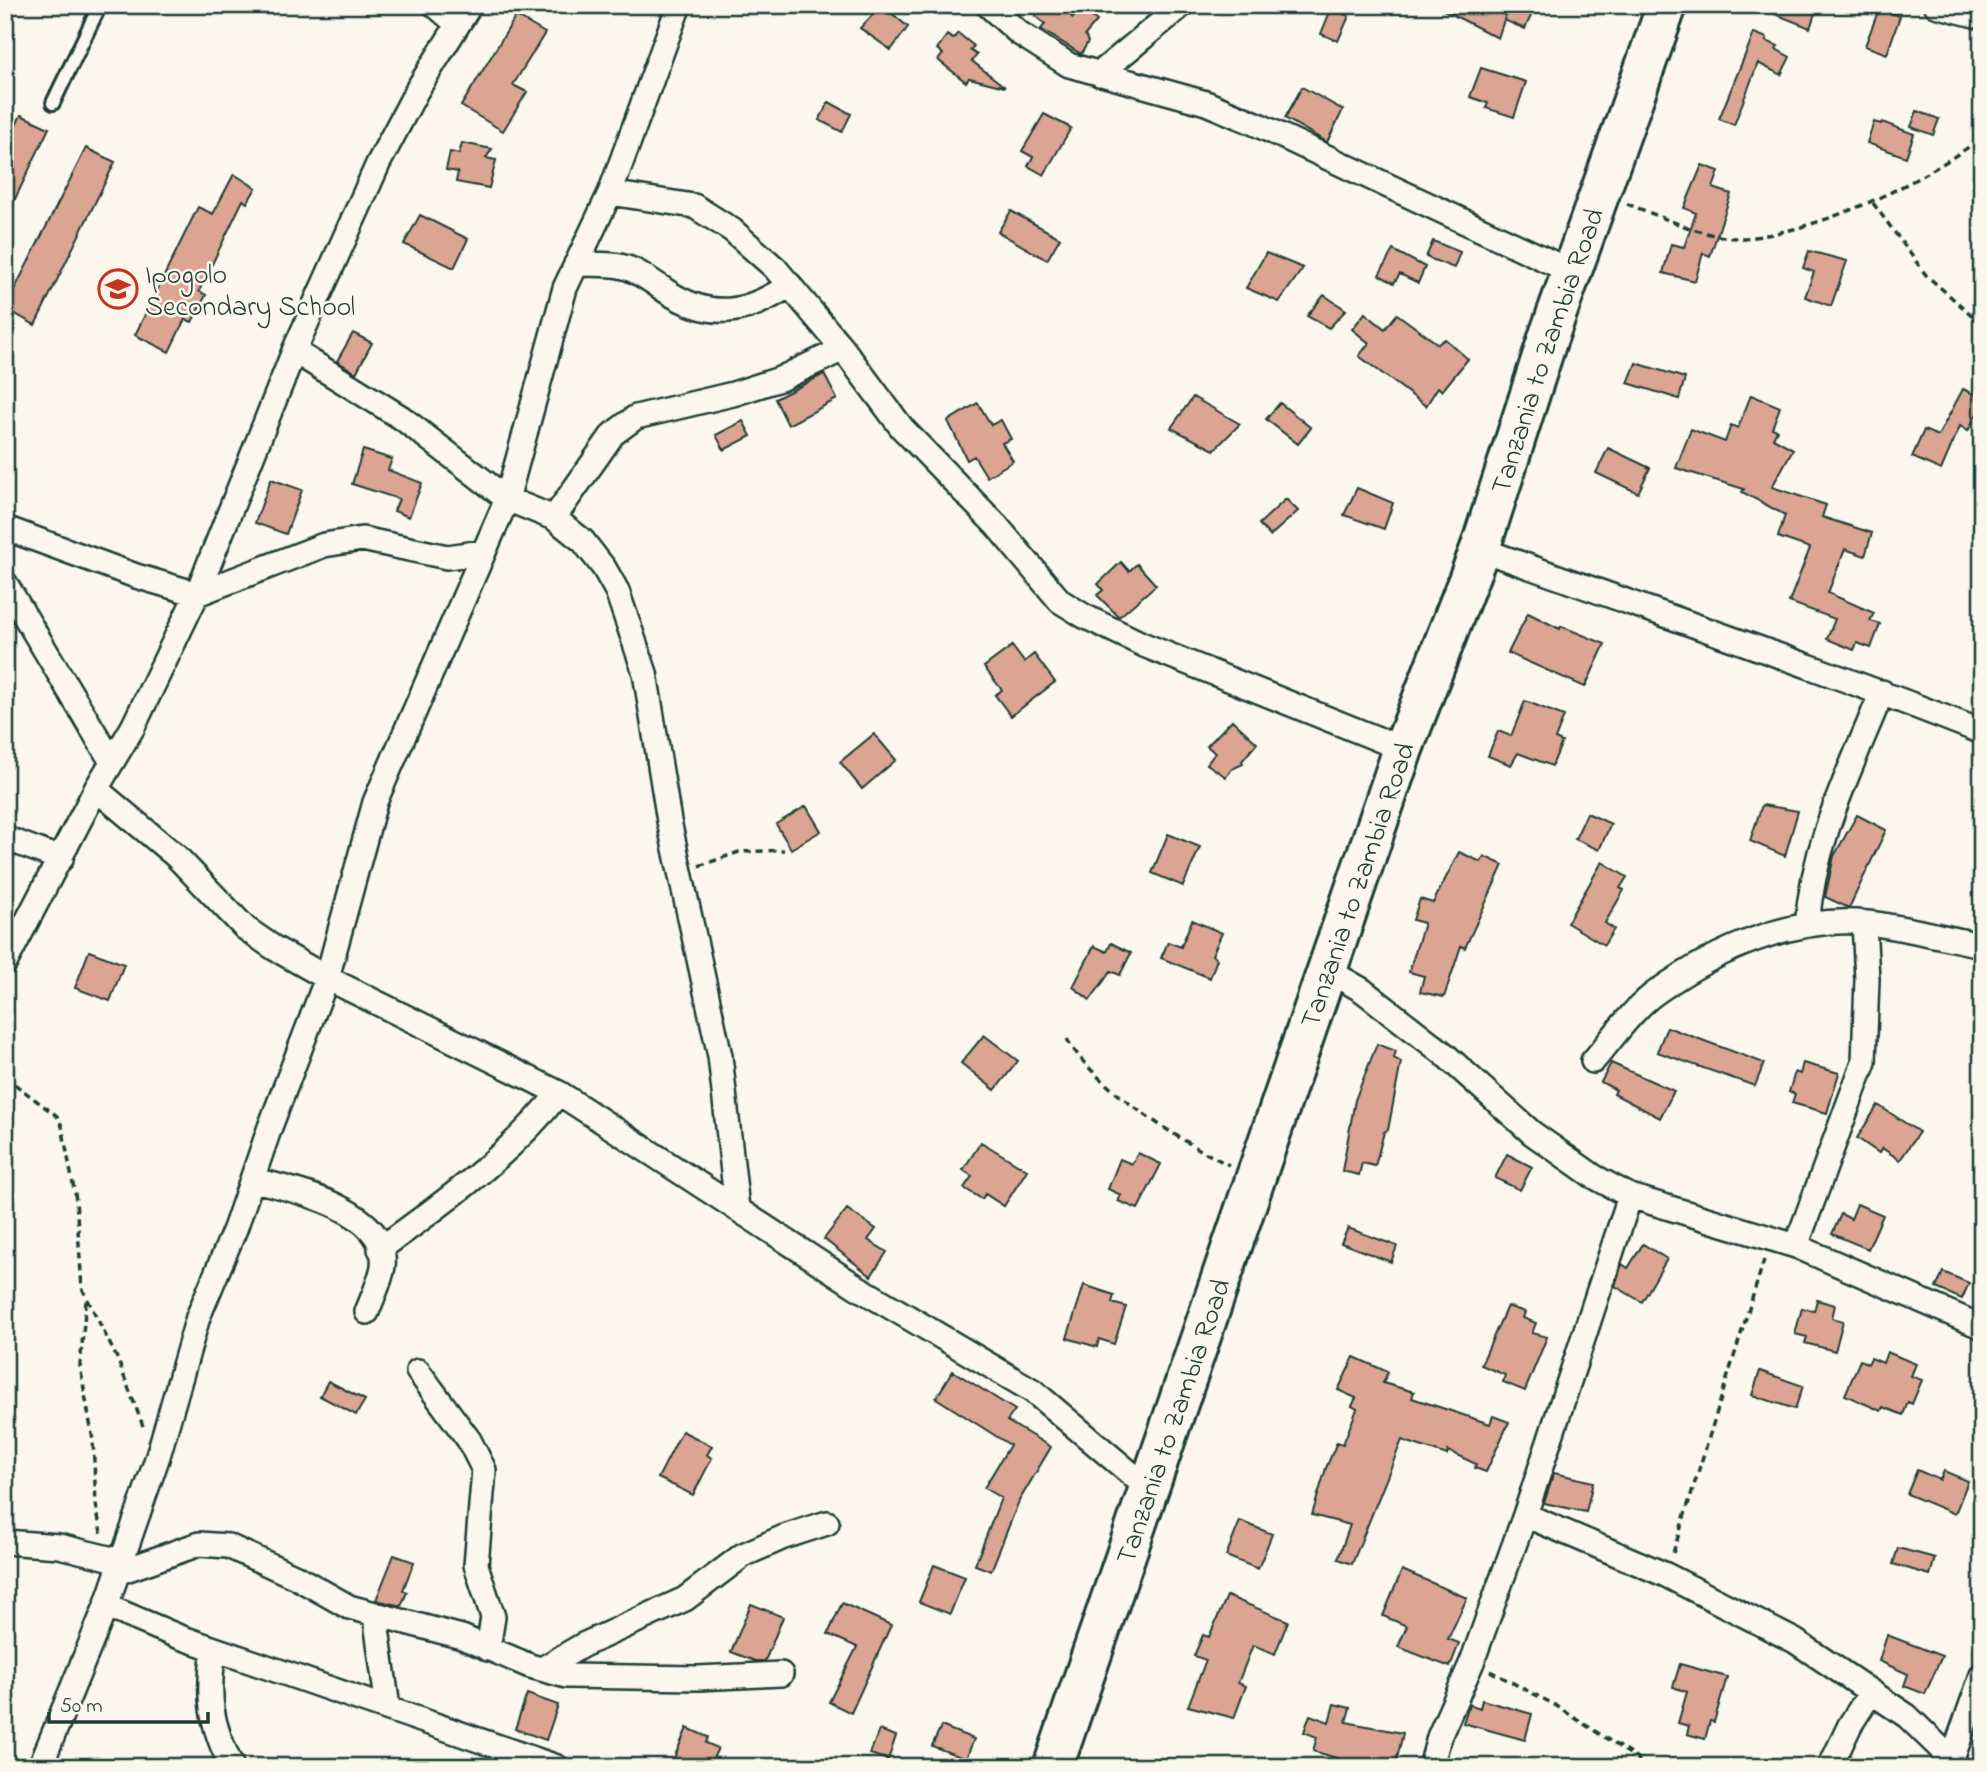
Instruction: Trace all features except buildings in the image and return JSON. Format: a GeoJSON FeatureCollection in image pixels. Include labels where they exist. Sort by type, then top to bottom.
{"type":"FeatureCollection","features":[{"type":"Feature","properties":{"kind":"highway","name":"Tanzania to Zambia Road"},"geometry":{"type":"LineString","coordinates":[[1053,1767],[1404,749],[1480,549],[1572,272],[1667,5]]}},
{"type":"Feature","properties":{"kind":"street"},"geometry":{"type":"LineString","coordinates":[[5,963],[96,789],[133,727],[197,594],[294,351],[378,164],[417,90],[464,15],[435,5]]}},
{"type":"Feature","properties":{"kind":"street"},"geometry":{"type":"LineString","coordinates":[[40,1767],[106,1606],[114,1564],[158,1456],[198,1317],[254,1180],[270,1127],[327,978],[375,802],[507,499],[565,288],[610,193],[679,5]]}},
{"type":"Feature","properties":{"kind":"street"},"geometry":{"type":"LineString","coordinates":[[988,5],[1019,33],[1069,65],[1206,103],[1572,272]]}},
{"type":"Feature","properties":{"kind":"street"},"geometry":{"type":"LineString","coordinates":[[1099,74],[1182,5]]}},
{"type":"Feature","properties":{"kind":"street"},"geometry":{"type":"LineString","coordinates":[[1936,5],[1982,17]]}},
{"type":"Feature","properties":{"kind":"street"},"geometry":{"type":"LineString","coordinates":[[610,193],[694,206],[732,230],[790,285],[844,349],[902,428],[997,526],[1060,601],[1084,617],[1144,645],[1404,749]]}},
{"type":"Feature","properties":{"kind":"street"},"geometry":{"type":"LineString","coordinates":[[576,264],[624,267],[694,308],[711,311],[737,309],[766,300],[790,285]]}},
{"type":"Feature","properties":{"kind":"street"},"geometry":{"type":"LineString","coordinates":[[554,518],[613,435],[636,417],[733,394],[780,379],[844,349]]}},
{"type":"Feature","properties":{"kind":"street"},"geometry":{"type":"LineString","coordinates":[[294,351],[402,418],[507,499],[554,518],[583,541],[597,559],[623,604],[645,673],[681,872],[720,1056],[737,1208]]}},
{"type":"Feature","properties":{"kind":"street"},"geometry":{"type":"LineString","coordinates":[[5,528],[136,576],[197,594],[324,545],[362,539],[447,557],[483,552]]}},
{"type":"Feature","properties":{"kind":"street"},"geometry":{"type":"LineString","coordinates":[[1480,549],[1882,692],[1982,732]]}},
{"type":"Feature","properties":{"kind":"street"},"geometry":{"type":"LineString","coordinates":[[5,583],[112,762]]}},
{"type":"Feature","properties":{"kind":"street"},"geometry":{"type":"LineString","coordinates":[[1807,925],[1813,871],[1826,828],[1882,692]]}},
{"type":"Feature","properties":{"kind":"street"},"geometry":{"type":"LineString","coordinates":[[96,789],[177,857],[245,928],[327,978],[559,1093],[857,1287],[1033,1391],[1150,1490]]}},
{"type":"Feature","properties":{"kind":"street"},"geometry":{"type":"LineString","coordinates":[[5,838],[61,859]]}},
{"type":"Feature","properties":{"kind":"street"},"geometry":{"type":"LineString","coordinates":[[1796,1247],[1864,1062],[1867,979],[1864,923]]}},
{"type":"Feature","properties":{"kind":"street"},"geometry":{"type":"LineString","coordinates":[[1592,1061],[1656,992],[1748,942],[1807,925],[1864,923],[1982,945]]}},
{"type":"Feature","properties":{"kind":"street"},"geometry":{"type":"LineString","coordinates":[[1327,970],[1362,990],[1443,1053],[1532,1133],[1592,1176],[1630,1196],[1796,1247],[1982,1327]]}},
{"type":"Feature","properties":{"kind":"street"},"geometry":{"type":"LineString","coordinates":[[380,1249],[507,1151],[559,1093]]}},
{"type":"Feature","properties":{"kind":"street"},"geometry":{"type":"LineString","coordinates":[[254,1180],[323,1197],[348,1212],[374,1235],[383,1265],[367,1312]]}},
{"type":"Feature","properties":{"kind":"street"},"geometry":{"type":"LineString","coordinates":[[1431,1767],[1439,1737],[1472,1662],[1525,1515],[1630,1196]]}},
{"type":"Feature","properties":{"kind":"street"},"geometry":{"type":"LineString","coordinates":[[418,1371],[469,1440],[484,1470],[476,1565],[493,1617],[488,1649]]}},
{"type":"Feature","properties":{"kind":"street"},"geometry":{"type":"LineString","coordinates":[[1525,1515],[1666,1575],[1795,1641],[1907,1716],[1952,1764],[1982,1675]]}},
{"type":"Feature","properties":{"kind":"street"},"geometry":{"type":"LineString","coordinates":[[542,1669],[583,1645],[685,1599],[743,1555],[784,1536],[827,1523]]}},
{"type":"Feature","properties":{"kind":"street"},"geometry":{"type":"LineString","coordinates":[[5,1542],[60,1546],[114,1564],[199,1544],[228,1546],[296,1577],[349,1607],[462,1637],[542,1669],[592,1678],[780,1674]]}},
{"type":"Feature","properties":{"kind":"street"},"geometry":{"type":"LineString","coordinates":[[106,1606],[214,1648],[557,1767]]}},
{"type":"Feature","properties":{"kind":"street"},"geometry":{"type":"LineString","coordinates":[[375,1615],[388,1708]]}},
{"type":"Feature","properties":{"kind":"street"},"geometry":{"type":"LineString","coordinates":[[214,1648],[210,1682],[211,1718],[232,1767]]}},
{"type":"Feature","properties":{"kind":"street"},"geometry":{"type":"LineString","coordinates":[[1830,1767],[1850,1725],[1871,1692]]}},
{"type":"Feature","properties":{"kind":"lane"},"geometry":{"type":"LineString","coordinates":[[53,103],[100,5]]}},
{"type":"Feature","properties":{"kind":"path"},"geometry":{"type":"LineString","coordinates":[[1599,194],[1735,238],[1774,234],[1831,219],[1872,203],[1920,178],[1982,138]]}},
{"type":"Feature","properties":{"kind":"path"},"geometry":{"type":"LineString","coordinates":[[1872,203],[1926,275],[1982,324]]}},
{"type":"Feature","properties":{"kind":"path"},"geometry":{"type":"LineString","coordinates":[[681,872],[739,852],[784,850]]}},
{"type":"Feature","properties":{"kind":"path"},"geometry":{"type":"LineString","coordinates":[[1067,1039],[1080,1061],[1103,1082],[1200,1151],[1255,1179]]}},
{"type":"Feature","properties":{"kind":"path"},"geometry":{"type":"LineString","coordinates":[[5,1077],[57,1116],[62,1126],[74,1187],[82,1288],[117,1358],[158,1456]]}},
{"type":"Feature","properties":{"kind":"path"},"geometry":{"type":"LineString","coordinates":[[1666,1575],[1770,1240]]}},
{"type":"Feature","properties":{"kind":"path"},"geometry":{"type":"LineString","coordinates":[[86,1299],[80,1366],[91,1419],[96,1504],[114,1564]]}},
{"type":"Feature","properties":{"kind":"path"},"geometry":{"type":"LineString","coordinates":[[1472,1662],[1555,1705],[1650,1767]]}},
{"type":"Feature","properties":{"kind":"place","name":"Ipogolo Secondary School"},"geometry":{"type":"Point","coordinates":[118,289]}}]}
